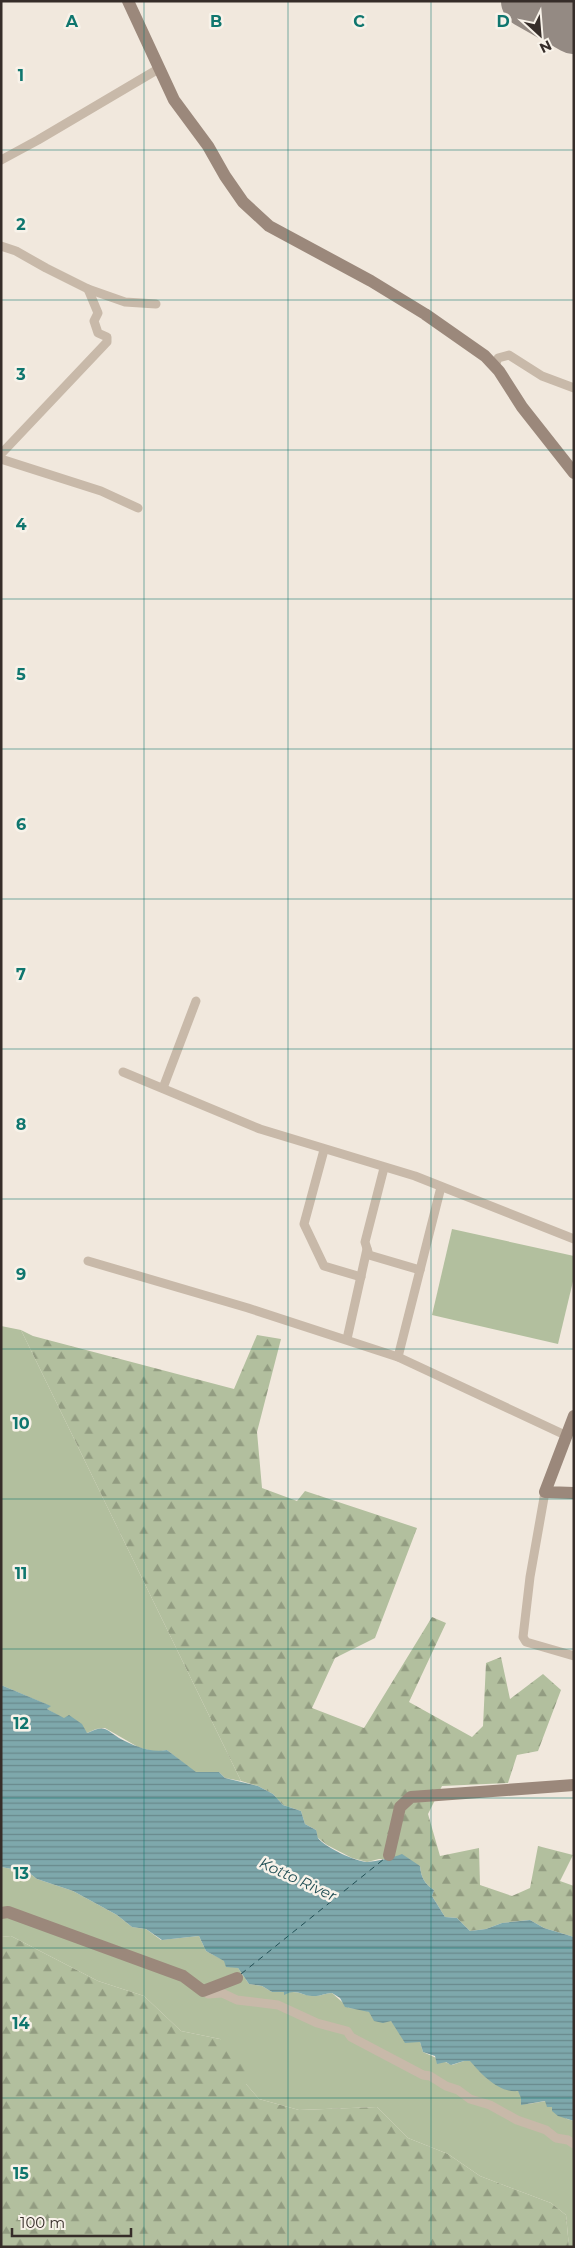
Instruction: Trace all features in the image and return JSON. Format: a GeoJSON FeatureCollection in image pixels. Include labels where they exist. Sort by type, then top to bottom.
{"type":"FeatureCollection","features":[{"type":"Feature","properties":{"kind":"main road"},"geometry":{"type":"LineString","coordinates":[[128,1],[174,100],[208,146],[225,176],[244,202],[262,220],[371,281],[425,314],[495,366],[522,407],[574,473]]}},
{"type":"Feature","properties":{"kind":"main road"},"geometry":{"type":"LineString","coordinates":[[574,1416],[565,1435],[545,1492],[574,1493]]}},
{"type":"Feature","properties":{"kind":"main road"},"geometry":{"type":"LineString","coordinates":[[389,1856],[400,1807],[411,1797],[574,1785]]}},
{"type":"Feature","properties":{"kind":"main road"},"geometry":{"type":"LineString","coordinates":[[1,1913],[8,1912],[183,1976],[206,1991],[237,1978]]}},
{"type":"Feature","properties":{"kind":"street"},"geometry":{"type":"LineString","coordinates":[[1,160],[160,68]]}},
{"type":"Feature","properties":{"kind":"street"},"geometry":{"type":"LineString","coordinates":[[1,246],[16,251],[88,289],[125,302],[156,304]]}},
{"type":"Feature","properties":{"kind":"street"},"geometry":{"type":"LineString","coordinates":[[1,454],[107,342],[107,338],[98,333],[94,322],[98,313],[88,289]]}},
{"type":"Feature","properties":{"kind":"street"},"geometry":{"type":"LineString","coordinates":[[495,366],[498,358],[509,354],[542,376],[574,388]]}},
{"type":"Feature","properties":{"kind":"street"},"geometry":{"type":"LineString","coordinates":[[1,459],[100,491],[138,508]]}},
{"type":"Feature","properties":{"kind":"street"},"geometry":{"type":"LineString","coordinates":[[163,1088],[196,1002]]}},
{"type":"Feature","properties":{"kind":"street"},"geometry":{"type":"LineString","coordinates":[[123,1072],[260,1128],[324,1150],[415,1176],[574,1239]]}},
{"type":"Feature","properties":{"kind":"street"},"geometry":{"type":"LineString","coordinates":[[324,1150],[304,1224],[324,1266],[361,1277]]}},
{"type":"Feature","properties":{"kind":"street"},"geometry":{"type":"LineString","coordinates":[[384,1168],[365,1242],[369,1255],[420,1270]]}},
{"type":"Feature","properties":{"kind":"street"},"geometry":{"type":"LineString","coordinates":[[398,1357],[440,1187]]}},
{"type":"Feature","properties":{"kind":"street"},"geometry":{"type":"LineString","coordinates":[[347,1339],[367,1249]]}},
{"type":"Feature","properties":{"kind":"street"},"geometry":{"type":"LineString","coordinates":[[88,1261],[206,1295],[398,1357],[565,1435]]}},
{"type":"Feature","properties":{"kind":"street"},"geometry":{"type":"LineString","coordinates":[[545,1492],[530,1577],[523,1637],[526,1642],[574,1656]]}},
{"type":"Feature","properties":{"kind":"street"},"geometry":{"type":"LineString","coordinates":[[206,1991],[209,1995],[224,1993],[237,2000],[278,2005],[317,2023],[347,2032],[351,2038],[423,2075],[430,2076],[446,2086],[458,2090],[470,2100],[490,2105],[517,2120],[546,2130],[556,2138],[568,2140],[574,2144]]}},
{"type":"Feature","properties":{"kind":"green space"},"geometry":{"type":"Polygon","coordinates":[[[452,1229],[574,1256],[574,1277],[558,1344],[432,1315],[452,1229]]]}},
{"type":"Feature","properties":{"kind":"green space"},"geometry":{"type":"Polygon","coordinates":[[[1,1326],[21,1330],[241,1781],[225,1778],[219,1772],[196,1773],[167,1750],[155,1752],[138,1747],[105,1728],[87,1733],[47,1709],[50,1706],[1,1685],[1,1326]]]}},
{"type":"Feature","properties":{"kind":"green space"},"geometry":{"type":"Polygon","coordinates":[[[21,1330],[33,1336],[234,1389],[257,1335],[281,1339],[257,1432],[262,1488],[297,1501],[305,1491],[417,1528],[375,1638],[335,1658],[312,1708],[364,1728],[432,1617],[446,1623],[409,1702],[472,1737],[483,1726],[486,1663],[501,1657],[510,1699],[543,1674],[561,1690],[538,1751],[517,1755],[508,1783],[442,1786],[428,1814],[440,1856],[479,1848],[480,1885],[512,1896],[530,1888],[538,1846],[573,1855],[560,1881],[574,1886],[574,1937],[544,1928],[530,1920],[502,1923],[486,1929],[470,1931],[457,1918],[445,1917],[432,1896],[434,1890],[422,1877],[420,1866],[391,1859],[367,1862],[352,1858],[327,1845],[317,1837],[316,1830],[305,1824],[301,1811],[283,1805],[273,1794],[258,1786],[241,1781],[21,1330]]]}},
{"type":"Feature","properties":{"kind":"green space"},"geometry":{"type":"Polygon","coordinates":[[[1,1867],[28,1872],[37,1879],[73,1891],[117,1915],[132,1927],[146,1929],[161,1940],[199,1936],[206,1951],[238,1968],[249,1984],[262,1986],[272,1992],[284,1992],[284,1994],[295,1992],[314,1996],[332,1993],[349,2008],[362,2009],[391,2021],[409,2041],[420,2042],[423,2052],[452,2065],[471,2061],[492,2080],[504,2087],[518,2091],[528,2104],[546,2101],[567,2119],[574,2121],[574,2247],[569,2247],[566,2215],[551,2203],[480,2176],[448,2154],[408,2138],[377,2107],[299,2110],[259,2099],[246,2084],[220,2039],[181,2031],[144,1996],[98,1981],[11,1936],[1,1937],[1,1867]]]}},
{"type":"Feature","properties":{"kind":"green space"},"geometry":{"type":"Polygon","coordinates":[[[11,1936],[98,1981],[144,1996],[181,2031],[220,2039],[237,2050],[248,2066],[246,2084],[259,2099],[299,2110],[377,2107],[408,2138],[448,2154],[480,2176],[551,2203],[566,2215],[569,2247],[1,2247],[1,1937],[11,1936]]]}},
{"type":"Feature","properties":{"kind":"water","name":"Kotto River"},"geometry":{"type":"Polygon","coordinates":[[[1,1685],[51,1706],[47,1709],[64,1718],[69,1715],[82,1724],[87,1733],[98,1729],[105,1729],[136,1746],[154,1751],[167,1750],[196,1772],[219,1772],[225,1778],[258,1786],[273,1794],[283,1805],[301,1811],[305,1824],[316,1830],[321,1842],[349,1857],[367,1862],[402,1854],[420,1866],[422,1877],[434,1890],[432,1896],[445,1917],[457,1918],[470,1931],[486,1929],[502,1923],[530,1920],[544,1928],[574,1937],[574,2121],[558,2116],[552,2111],[552,2107],[547,2107],[545,2101],[521,2105],[518,2091],[504,2089],[491,2082],[470,2061],[451,2065],[446,2062],[437,2064],[435,2056],[423,2052],[420,2042],[405,2043],[391,2021],[383,2023],[374,2021],[369,2012],[345,2007],[340,1998],[332,1993],[314,1996],[292,1992],[284,1995],[284,1992],[272,1992],[262,1986],[249,1984],[238,1968],[226,1967],[224,1961],[206,1951],[199,1936],[162,1940],[146,1929],[132,1927],[117,1915],[73,1891],[37,1879],[28,1872],[1,1867],[1,1685]]]}},
{"type":"Feature","properties":{"kind":"ferry route"},"geometry":{"type":"LineString","coordinates":[[241,1974],[384,1859]]}},
{"type":"Feature","properties":{"kind":"runway"},"geometry":{"type":"LineString","coordinates":[[528,1],[574,27]]}}]}
